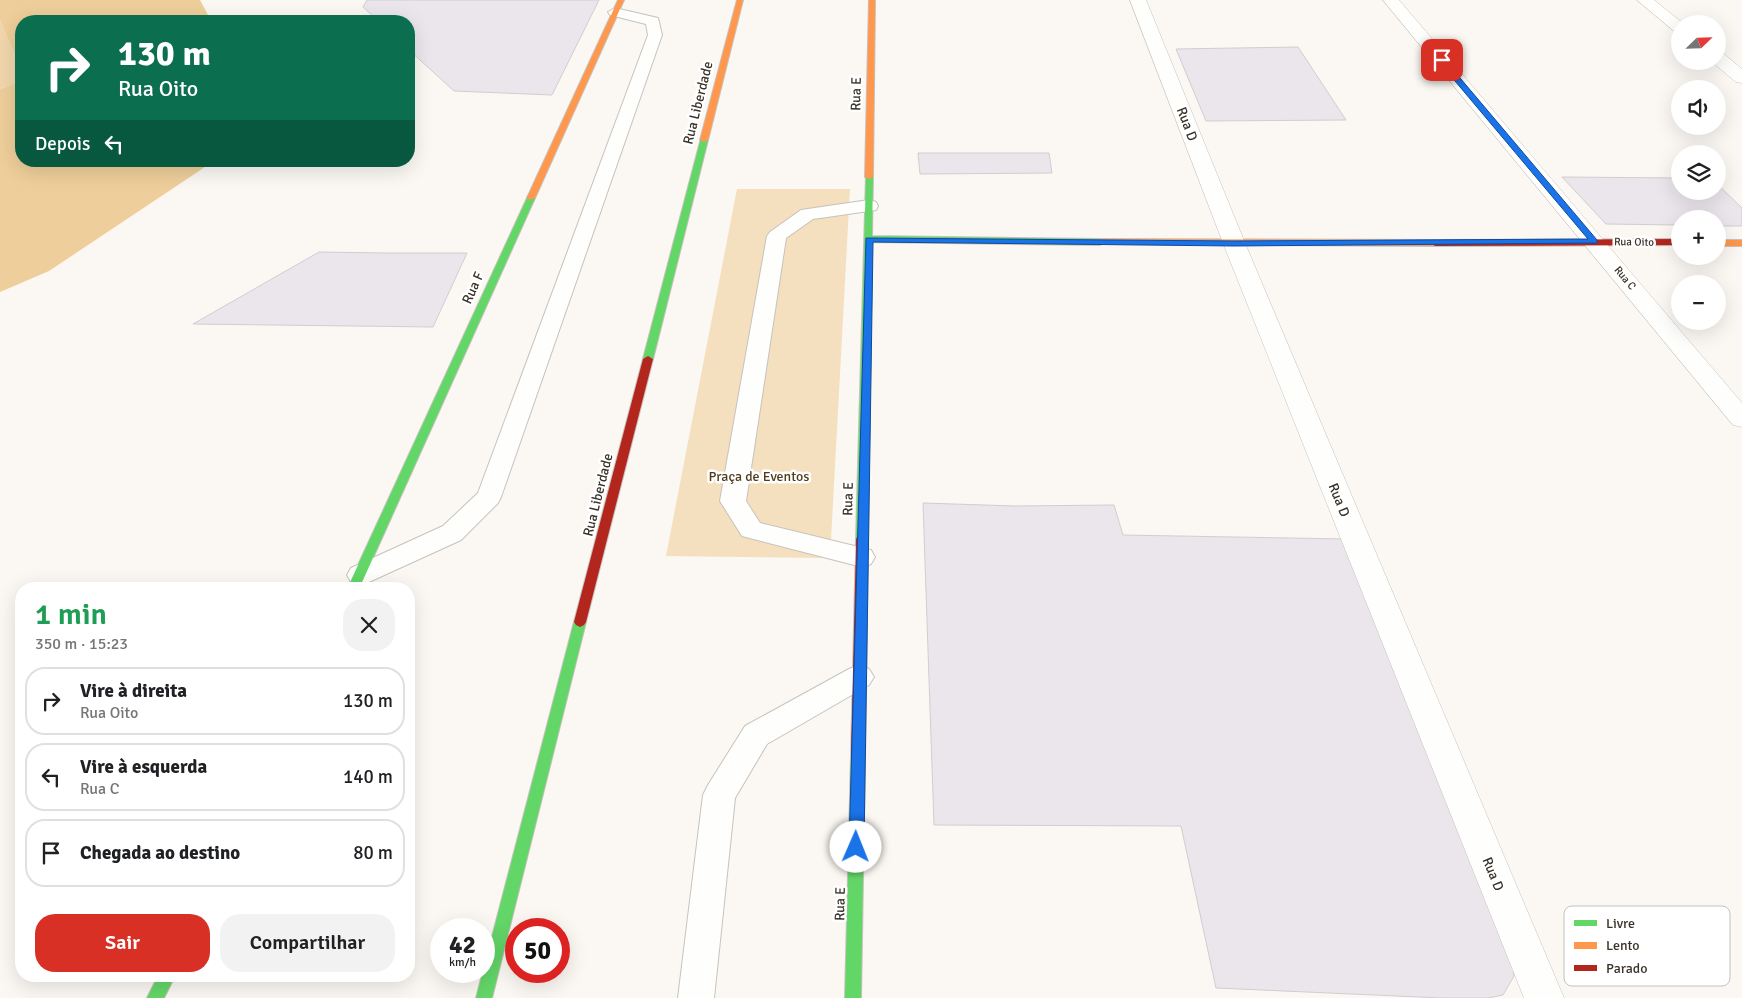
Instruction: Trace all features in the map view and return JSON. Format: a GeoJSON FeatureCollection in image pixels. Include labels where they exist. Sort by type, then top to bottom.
{"type":"FeatureCollection","features":[{"type":"Feature","properties":{"kind":"main road","name":"Rua Liberdade"},"geometry":{"type":"LineString","coordinates":[[484,998],[740,0]]}},
{"type":"Feature","properties":{"kind":"main road","name":"Rua E"},"geometry":{"type":"LineString","coordinates":[[853,998],[869,240],[872,0]]}},
{"type":"Feature","properties":{"kind":"main road","name":"Rua F"},"geometry":{"type":"LineString","coordinates":[[356,582],[618,6]]}},
{"type":"Feature","properties":{"kind":"main road","name":"Rua Oito"},"geometry":{"type":"LineString","coordinates":[[869,240],[1234,243],[1671,242]]}},
{"type":"Feature","properties":{"kind":"main road"},"geometry":{"type":"LineString","coordinates":[[1726,243],[1742,243]]}},
{"type":"Feature","properties":{"kind":"main road"},"geometry":{"type":"LineString","coordinates":[[156,998],[164,982]]}},
{"type":"Feature","properties":{"kind":"street","name":"Rua D"},"geometry":{"type":"LineString","coordinates":[[1138,0],[1234,243],[1544,998]]}},
{"type":"Feature","properties":{"kind":"street","name":"Rua C"},"geometry":{"type":"LineString","coordinates":[[1391,0],[1742,419]]}},
{"type":"Feature","properties":{"kind":"street"},"geometry":{"type":"LineString","coordinates":[[1645,0],[1671,21]]}},
{"type":"Feature","properties":{"kind":"street"},"geometry":{"type":"LineString","coordinates":[[1726,65],[1742,78]]}},
{"type":"Feature","properties":{"kind":"lane"},"geometry":{"type":"LineString","coordinates":[[356,582],[452,533],[489,497],[655,35],[653,20],[618,6]]}},
{"type":"Feature","properties":{"kind":"lane"},"geometry":{"type":"LineString","coordinates":[[862,558],[751,530],[733,501],[777,236],[808,214],[869,206]]}},
{"type":"Feature","properties":{"kind":"lane"},"geometry":{"type":"LineString","coordinates":[[696,998],[719,795],[756,735],[859,677]]}},
{"type":"Feature","properties":{"kind":"green space","name":"Praça de Eventos"},"geometry":{"type":"Polygon","coordinates":[[[737,189],[850,189],[830,558],[666,556],[737,189]]]}},
{"type":"Feature","properties":{"kind":"shaded area"},"geometry":{"type":"Polygon","coordinates":[[[0,0],[200,0],[208,15],[15,15],[15,56],[0,20],[0,0]]]}},
{"type":"Feature","properties":{"kind":"shaded area"},"geometry":{"type":"Polygon","coordinates":[[[0,20],[15,56],[15,83],[0,89],[0,20]]]}},
{"type":"Feature","properties":{"kind":"shaded area"},"geometry":{"type":"Polygon","coordinates":[[[15,83],[15,167],[205,167],[49,271],[0,292],[0,89],[15,83]]]}},
{"type":"Feature","properties":{"kind":"building"},"geometry":{"type":"Polygon","coordinates":[[[367,0],[599,0],[552,95],[454,91],[415,55],[415,15],[372,15],[363,7],[367,0]]]}},
{"type":"Feature","properties":{"kind":"building"},"geometry":{"type":"Polygon","coordinates":[[[1298,47],[1346,120],[1206,121],[1176,49],[1298,47]]]}},
{"type":"Feature","properties":{"kind":"building"},"geometry":{"type":"Polygon","coordinates":[[[918,153],[1049,153],[1052,173],[920,174],[918,153]]]}},
{"type":"Feature","properties":{"kind":"building"},"geometry":{"type":"Polygon","coordinates":[[[1562,177],[1671,178],[1671,200],[1726,200],[1726,193],[1742,208],[1742,226],[1726,226],[1726,210],[1671,210],[1671,225],[1606,224],[1562,177]]]}},
{"type":"Feature","properties":{"kind":"building"},"geometry":{"type":"Polygon","coordinates":[[[319,252],[467,253],[433,327],[193,324],[319,252]]]}},
{"type":"Feature","properties":{"kind":"building"},"geometry":{"type":"Polygon","coordinates":[[[923,503],[1015,506],[1114,505],[1123,535],[1345,539],[1511,944],[1514,976],[1503,995],[1488,998],[1442,998],[1216,988],[1181,826],[934,825],[923,503]]]}},
{"type":"Feature","properties":{"kind":"traffic: fast"},"geometry":{"type":"LineString","coordinates":[[648,359],[704,140]]}},
{"type":"Feature","properties":{"kind":"traffic: fast"},"geometry":{"type":"LineString","coordinates":[[862,539],[869,177]]}},
{"type":"Feature","properties":{"kind":"traffic: fast"},"geometry":{"type":"LineString","coordinates":[[356,582],[531,198]]}},
{"type":"Feature","properties":{"kind":"traffic: fast"},"geometry":{"type":"LineString","coordinates":[[869,239],[1100,242]]}},
{"type":"Feature","properties":{"kind":"traffic: fast"},"geometry":{"type":"LineString","coordinates":[[484,998],[580,622]]}},
{"type":"Feature","properties":{"kind":"traffic: fast"},"geometry":{"type":"LineString","coordinates":[[853,998],[858,756]]}},
{"type":"Feature","properties":{"kind":"traffic: fast"},"geometry":{"type":"LineString","coordinates":[[155,998],[164,982]]}},
{"type":"Feature","properties":{"kind":"traffic: slow"},"geometry":{"type":"LineString","coordinates":[[531,198],[621,0]]}},
{"type":"Feature","properties":{"kind":"traffic: slow"},"geometry":{"type":"LineString","coordinates":[[704,140],[740,0]]}},
{"type":"Feature","properties":{"kind":"traffic: slow"},"geometry":{"type":"LineString","coordinates":[[869,177],[872,0]]}},
{"type":"Feature","properties":{"kind":"traffic: slow"},"geometry":{"type":"LineString","coordinates":[[1100,242],[1435,243]]}},
{"type":"Feature","properties":{"kind":"traffic: slow"},"geometry":{"type":"LineString","coordinates":[[1726,243],[1742,243]]}},
{"type":"Feature","properties":{"kind":"traffic: jam"},"geometry":{"type":"LineString","coordinates":[[1435,243],[1671,242]]}},
{"type":"Feature","properties":{"kind":"traffic: jam"},"geometry":{"type":"LineString","coordinates":[[580,622],[648,359]]}},
{"type":"Feature","properties":{"kind":"traffic: jam"},"geometry":{"type":"LineString","coordinates":[[858,756],[862,539]]}},
{"type":"Feature","properties":{"kind":"route"},"geometry":{"type":"LineString","coordinates":[[856,847],[869,240],[1234,243],[1594,241],[1442,60]]}}]}
